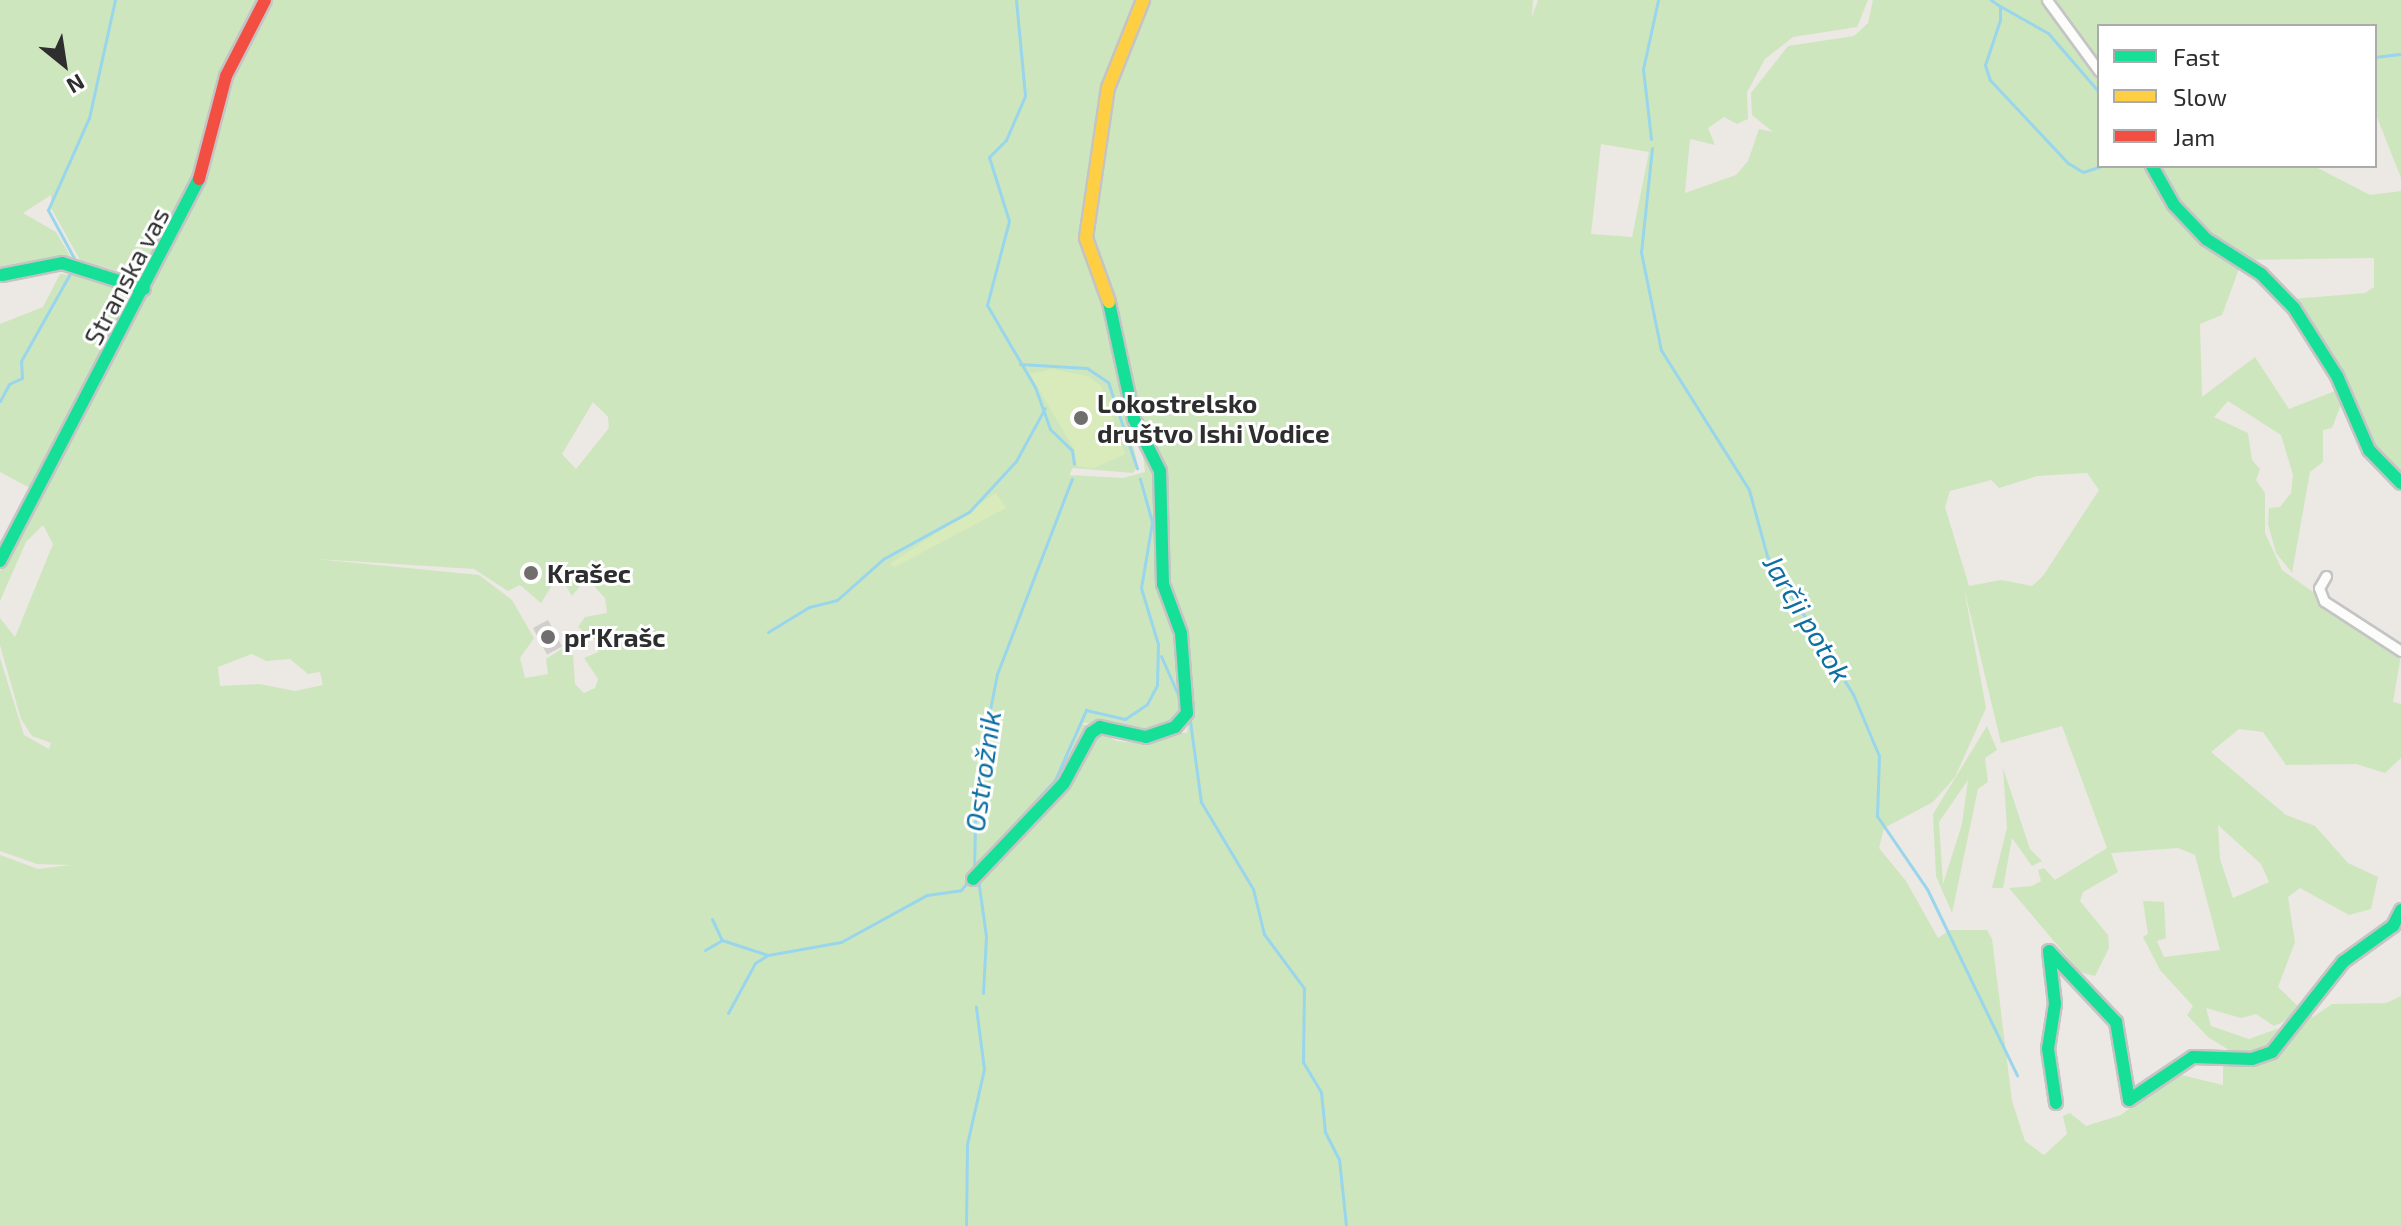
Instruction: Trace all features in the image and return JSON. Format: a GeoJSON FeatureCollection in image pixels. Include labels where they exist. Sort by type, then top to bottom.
{"type":"FeatureCollection","features":[{"type":"Feature","properties":{"kind":"street","name":"Stranska vas"},"geometry":{"type":"LineString","coordinates":[[0,561],[203,172],[226,76],[265,0]]}},
{"type":"Feature","properties":{"kind":"street"},"geometry":{"type":"LineString","coordinates":[[973,879],[1064,783],[1091,733],[1100,727],[1146,737],[1175,727],[1187,713],[1181,633],[1163,584],[1160,471],[1134,419],[1118,325],[1086,238],[1108,88],[1143,0]]}},
{"type":"Feature","properties":{"kind":"street"},"geometry":{"type":"LineString","coordinates":[[2047,0],[2097,68]]}},
{"type":"Feature","properties":{"kind":"street"},"geometry":{"type":"LineString","coordinates":[[2153,168],[2174,205],[2206,239],[2261,274],[2294,308],[2337,376],[2369,450],[2401,483]]}},
{"type":"Feature","properties":{"kind":"street"},"geometry":{"type":"LineString","coordinates":[[2,275],[62,263],[144,289]]}},
{"type":"Feature","properties":{"kind":"street"},"geometry":{"type":"LineString","coordinates":[[2326,576],[2319,588],[2324,601],[2401,651]]}},
{"type":"Feature","properties":{"kind":"street"},"geometry":{"type":"LineString","coordinates":[[2056,1103],[2048,1049],[2055,1004],[2049,951],[2116,1022],[2129,1100],[2193,1057],[2252,1059],[2272,1052],[2330,976],[2393,926],[2401,910]]}},
{"type":"Feature","properties":{"kind":"green space"},"geometry":{"type":"Polygon","coordinates":[[[0,0],[259,0],[219,81],[191,187],[141,278],[80,260],[51,208],[51,195],[23,213],[56,232],[73,261],[0,271],[0,0]]]}},
{"type":"Feature","properties":{"kind":"green space"},"geometry":{"type":"Polygon","coordinates":[[[270,0],[1141,0],[1099,113],[1083,241],[1115,320],[1116,371],[1138,466],[1133,473],[1073,468],[1069,475],[1123,478],[1145,472],[1141,435],[1120,316],[1090,246],[1089,226],[1108,93],[1147,0],[1533,0],[1532,17],[1538,0],[1868,0],[1857,27],[1793,37],[1765,59],[1747,92],[1748,119],[1737,124],[1724,117],[1708,128],[1715,145],[1690,139],[1685,193],[1736,175],[1748,161],[1759,129],[1773,132],[1752,115],[1751,93],[1788,46],[1854,36],[1868,23],[1873,0],[2043,0],[2097,73],[2097,168],[2148,168],[2183,220],[2240,266],[2222,315],[2200,324],[2202,397],[2255,357],[2289,409],[2340,389],[2344,397],[2332,428],[2323,430],[2323,462],[2310,472],[2292,573],[2276,553],[2268,524],[2269,508],[2280,507],[2291,493],[2293,475],[2281,435],[2228,401],[2214,417],[2248,433],[2252,460],[2260,469],[2256,480],[2265,493],[2265,533],[2282,570],[2401,655],[2393,702],[2401,704],[2401,758],[2385,773],[2356,764],[2286,765],[2263,732],[2239,729],[2211,752],[2286,815],[2315,826],[2348,863],[2378,877],[2371,909],[2349,915],[2300,888],[2288,897],[2295,942],[2278,987],[2302,1010],[2294,1017],[2274,1026],[2256,1014],[2241,1018],[2206,1008],[2211,1026],[2249,1039],[2296,1022],[2267,1053],[2237,1055],[2208,1037],[2187,1015],[2193,1006],[2160,970],[2143,937],[2148,934],[2143,901],[2164,902],[2166,938],[2157,941],[2164,957],[2220,950],[2195,855],[2178,848],[2111,853],[2118,872],[2083,892],[2080,901],[2108,935],[2109,948],[2095,976],[2080,972],[2009,888],[2032,886],[2041,881],[2038,870],[2044,868],[2055,880],[2107,848],[2062,726],[2001,743],[1964,588],[1986,708],[1955,777],[1933,802],[1884,828],[1879,848],[1906,881],[1938,938],[1950,930],[1987,930],[1992,939],[2012,1101],[2025,1141],[2044,1155],[2067,1134],[2063,1116],[2070,1113],[2086,1126],[2121,1115],[2173,1073],[2223,1085],[2223,1062],[2270,1057],[2307,1013],[2313,1017],[2332,1004],[2386,1003],[2401,996],[2401,1226],[0,1226],[0,855],[38,869],[70,865],[37,864],[0,851],[0,658],[24,735],[49,749],[51,743],[32,736],[21,719],[0,645],[0,618],[15,637],[53,544],[43,525],[26,542],[0,601],[0,571],[197,197],[231,79],[270,0]],[[1601,144],[1591,234],[1632,237],[1649,152],[1601,144]],[[593,402],[562,454],[576,469],[609,428],[608,417],[593,402]],[[2087,473],[2037,476],[1999,488],[1991,480],[1950,491],[1945,507],[1969,586],[2001,580],[2032,586],[2043,576],[2099,490],[2087,473]],[[316,559],[479,575],[512,600],[534,638],[520,658],[525,678],[548,674],[546,659],[565,647],[573,653],[575,684],[584,693],[595,688],[598,679],[584,658],[598,652],[600,644],[578,627],[585,617],[607,613],[605,598],[594,586],[580,586],[572,596],[559,574],[541,603],[520,585],[508,591],[474,569],[316,559]],[[252,654],[218,667],[220,686],[259,684],[295,691],[323,685],[320,672],[308,674],[290,659],[266,661],[252,654]],[[1185,702],[1177,721],[1148,733],[1079,722],[1117,741],[1147,744],[1170,732],[1187,733],[1191,702],[1185,702]],[[2218,825],[2220,859],[2233,898],[2269,882],[2261,864],[2218,825]]]}},
{"type":"Feature","properties":{"kind":"green space"},"geometry":{"type":"Polygon","coordinates":[[[2051,0],[2401,0],[2401,178],[2377,117],[2377,24],[2097,24],[2097,62],[2051,0]]]}},
{"type":"Feature","properties":{"kind":"green space"},"geometry":{"type":"Polygon","coordinates":[[[2156,168],[2318,168],[2370,195],[2401,191],[2401,478],[2375,452],[2293,299],[2365,293],[2374,287],[2374,258],[2244,260],[2177,202],[2156,168]]]}},
{"type":"Feature","properties":{"kind":"green space"},"geometry":{"type":"Polygon","coordinates":[[[77,268],[135,293],[32,489],[0,472],[0,324],[43,307],[60,274],[73,275],[77,268]]]}},
{"type":"Feature","properties":{"kind":"green space","name":"Lokostrelsko društvo Ishi Vodice"},"geometry":{"type":"Polygon","coordinates":[[[1052,369],[1088,376],[1101,386],[1125,454],[1094,468],[1077,466],[1074,449],[1030,374],[1052,369]]]}},
{"type":"Feature","properties":{"kind":"green space"},"geometry":{"type":"Polygon","coordinates":[[[996,493],[1006,508],[895,567],[890,564],[996,493]]]}},
{"type":"Feature","properties":{"kind":"green space"},"geometry":{"type":"Polygon","coordinates":[[[1987,726],[1997,750],[1985,758],[1988,782],[1978,789],[1952,913],[1936,876],[1933,814],[1987,726]],[[1968,780],[1939,822],[1943,884],[1962,824],[1968,780]]]}},
{"type":"Feature","properties":{"kind":"green space"},"geometry":{"type":"Polygon","coordinates":[[[2003,768],[2030,849],[2042,861],[2032,866],[2012,838],[2003,888],[1992,888],[2007,828],[2003,768]]]}},
{"type":"Feature","properties":{"kind":"building","name":"pr'Krašc"},"geometry":{"type":"Polygon","coordinates":[[[548,620],[562,646],[547,654],[533,628],[548,620]]]}},
{"type":"Feature","properties":{"kind":"waterway"},"geometry":{"type":"LineString","coordinates":[[75,260],[48,210],[89,118],[115,0]]}},
{"type":"Feature","properties":{"kind":"waterway","name":"Ostrožnik"},"geometry":{"type":"LineString","coordinates":[[1016,0],[1025,96],[1006,140],[989,157],[1009,221],[987,305],[1035,387],[1050,429],[1072,450],[1074,464]]}},
{"type":"Feature","properties":{"kind":"waterway","name":"Jarčji potok"},"geometry":{"type":"LineString","coordinates":[[1651,139],[1643,69],[1658,0]]}},
{"type":"Feature","properties":{"kind":"waterway","name":"Jarčji potok"},"geometry":{"type":"LineString","coordinates":[[1991,0],[2000,6],[2000,20],[1985,65],[1990,80],[2068,163],[2083,172],[2097,167]]}},
{"type":"Feature","properties":{"kind":"waterway"},"geometry":{"type":"LineString","coordinates":[[2000,6],[2048,33],[2097,90]]}},
{"type":"Feature","properties":{"kind":"waterway","name":"Jarčji potok"},"geometry":{"type":"LineString","coordinates":[[2377,57],[2401,54]]}},
{"type":"Feature","properties":{"kind":"waterway","name":"Jarčji potok"},"geometry":{"type":"LineString","coordinates":[[1652,148],[1641,252],[1661,350],[1749,490],[1767,556],[1853,694],[1879,756],[1877,816],[1927,889],[2017,1075]]}},
{"type":"Feature","properties":{"kind":"waterway"},"geometry":{"type":"LineString","coordinates":[[0,401],[9,384],[22,378],[21,361],[71,272]]}},
{"type":"Feature","properties":{"kind":"waterway"},"geometry":{"type":"LineString","coordinates":[[1020,364],[1087,368],[1108,382],[1137,468]]}},
{"type":"Feature","properties":{"kind":"waterway"},"geometry":{"type":"LineString","coordinates":[[768,632],[809,607],[837,600],[883,559],[969,512],[1016,461],[1045,408]]}},
{"type":"Feature","properties":{"kind":"waterway","name":"Ostrožnik"},"geometry":{"type":"LineString","coordinates":[[974,870],[976,781],[997,674],[1072,479]]}},
{"type":"Feature","properties":{"kind":"waterway"},"geometry":{"type":"LineString","coordinates":[[976,866],[1055,780],[1086,710],[1125,719],[1147,704],[1157,685],[1158,644],[1141,588],[1152,522],[1140,479]]}},
{"type":"Feature","properties":{"kind":"waterway"},"geometry":{"type":"LineString","coordinates":[[1161,656],[1180,699]]}},
{"type":"Feature","properties":{"kind":"waterway"},"geometry":{"type":"LineString","coordinates":[[1190,721],[1201,802],[1253,889],[1264,934],[1304,988],[1303,1062],[1321,1092],[1325,1132],[1339,1159],[1346,1226]]}},
{"type":"Feature","properties":{"kind":"waterway"},"geometry":{"type":"LineString","coordinates":[[978,879],[986,936],[983,993]]}},
{"type":"Feature","properties":{"kind":"waterway","name":"Ostrožnik"},"geometry":{"type":"LineString","coordinates":[[728,1013],[755,963],[768,955],[841,942],[927,895],[961,890],[969,880]]}},
{"type":"Feature","properties":{"kind":"waterway"},"geometry":{"type":"LineString","coordinates":[[712,919],[722,940]]}},
{"type":"Feature","properties":{"kind":"waterway"},"geometry":{"type":"LineString","coordinates":[[705,950],[722,940],[768,955]]}},
{"type":"Feature","properties":{"kind":"waterway"},"geometry":{"type":"LineString","coordinates":[[966,1226],[967,1144],[984,1069],[976,1007]]}},
{"type":"Feature","properties":{"kind":"traffic: fast"},"geometry":{"type":"LineString","coordinates":[[2153,168],[2174,205],[2206,239],[2261,274],[2294,308],[2337,376],[2369,450],[2401,483]]}},
{"type":"Feature","properties":{"kind":"traffic: fast"},"geometry":{"type":"LineString","coordinates":[[0,561],[199,179]]}},
{"type":"Feature","properties":{"kind":"traffic: fast"},"geometry":{"type":"LineString","coordinates":[[2,275],[62,263],[144,289]]}},
{"type":"Feature","properties":{"kind":"traffic: fast"},"geometry":{"type":"LineString","coordinates":[[973,879],[1064,783],[1091,733],[1100,727],[1146,737],[1175,727],[1187,713],[1181,633],[1163,584],[1160,471],[1134,419],[1109,302]]}},
{"type":"Feature","properties":{"kind":"traffic: fast"},"geometry":{"type":"LineString","coordinates":[[2056,1103],[2048,1049],[2055,1004],[2049,951],[2116,1022],[2129,1100],[2193,1057],[2252,1059],[2272,1052],[2343,962],[2393,926],[2401,910]]}},
{"type":"Feature","properties":{"kind":"traffic: slow"},"geometry":{"type":"LineString","coordinates":[[1109,302],[1086,238],[1108,88],[1143,0]]}},
{"type":"Feature","properties":{"kind":"traffic: jam"},"geometry":{"type":"LineString","coordinates":[[199,179],[226,76],[265,0]]}},
{"type":"Feature","properties":{"kind":"place","name":"Lokostrelsko društvo Ishi Vodice"},"geometry":{"type":"Point","coordinates":[1081,418]}},
{"type":"Feature","properties":{"kind":"place","name":"Krašec"},"geometry":{"type":"Point","coordinates":[531,573]}},
{"type":"Feature","properties":{"kind":"place","name":"pr'Krašc"},"geometry":{"type":"Point","coordinates":[548,637]}}]}
